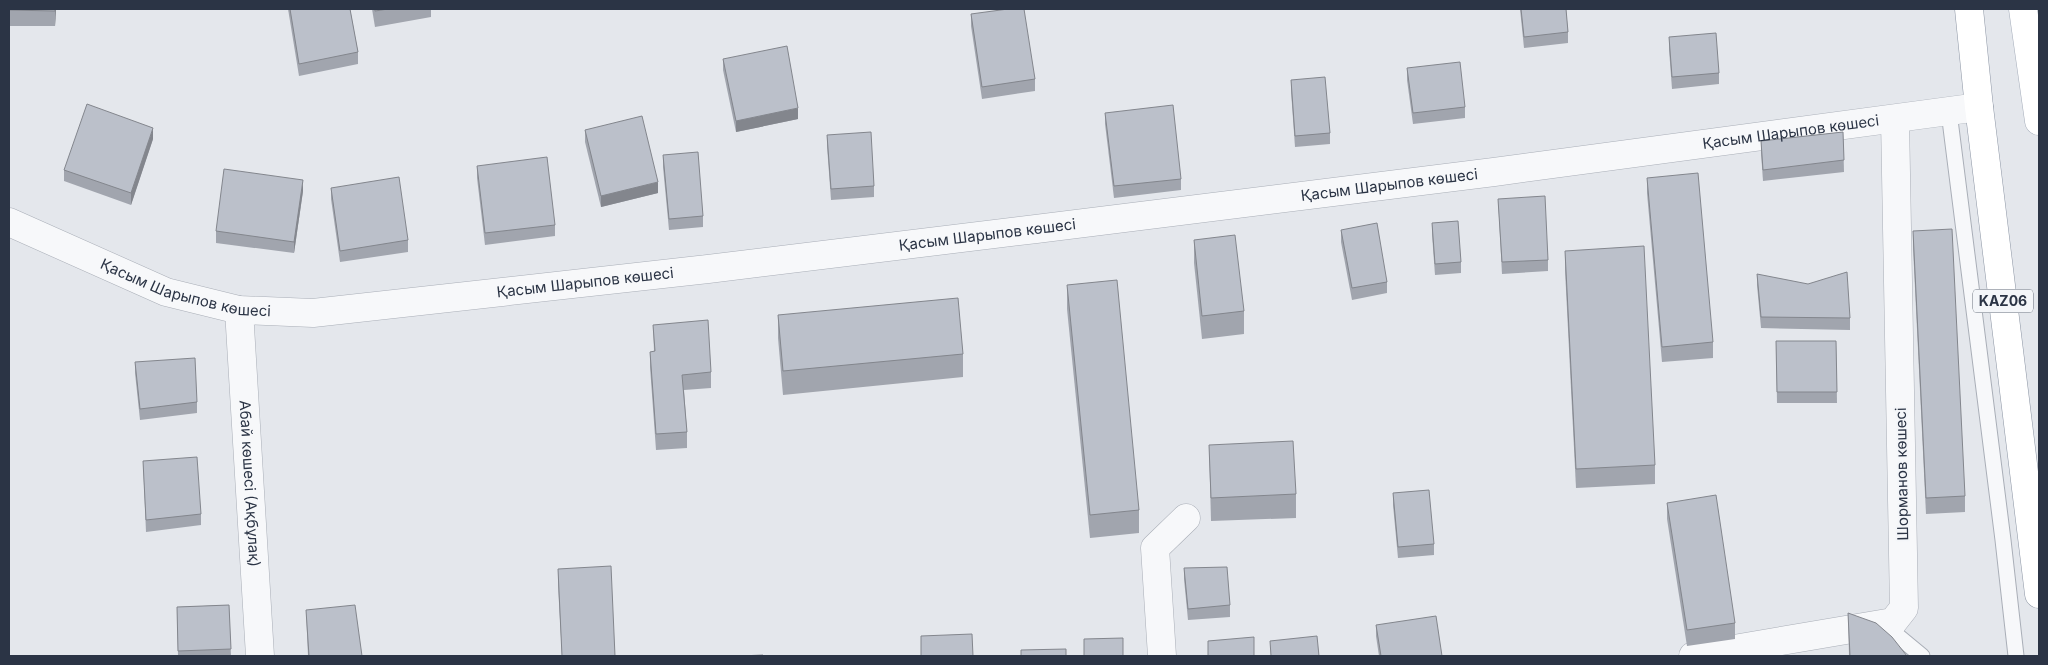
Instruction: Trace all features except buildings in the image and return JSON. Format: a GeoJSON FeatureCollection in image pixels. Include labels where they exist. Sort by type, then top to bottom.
{"type":"FeatureCollection","features":[{"type":"Feature","properties":{"kind":"main road","name":"KАZ06"},"geometry":{"type":"LineString","coordinates":[[1969,9],[1979,107],[2039,594]]}},
{"type":"Feature","properties":{"kind":"main road"},"geometry":{"type":"LineString","coordinates":[[2023,9],[2039,121]]}},
{"type":"Feature","properties":{"kind":"street","name":"Қасым Шарыпов көшесі"},"geometry":{"type":"LineString","coordinates":[[9,222],[166,292],[239,310],[313,313],[669,274],[1484,174],[1979,107]]}},
{"type":"Feature","properties":{"kind":"street","name":"Шорманов көшесі"},"geometry":{"type":"LineString","coordinates":[[1693,656],[1893,622],[1904,608],[1895,118]]}},
{"type":"Feature","properties":{"kind":"street","name":"Абай көшесі (Ақбұлақ)"},"geometry":{"type":"LineString","coordinates":[[239,310],[260,656]]}},
{"type":"Feature","properties":{"kind":"street"},"geometry":{"type":"LineString","coordinates":[[1162,656],[1155,548],[1186,518]]}},
{"type":"Feature","properties":{"kind":"lane"},"geometry":{"type":"LineString","coordinates":[[1949,112],[2016,656]]}},
{"type":"Feature","properties":{"kind":"lane"},"geometry":{"type":"LineString","coordinates":[[1878,625],[1892,632],[1922,656]]}}]}
